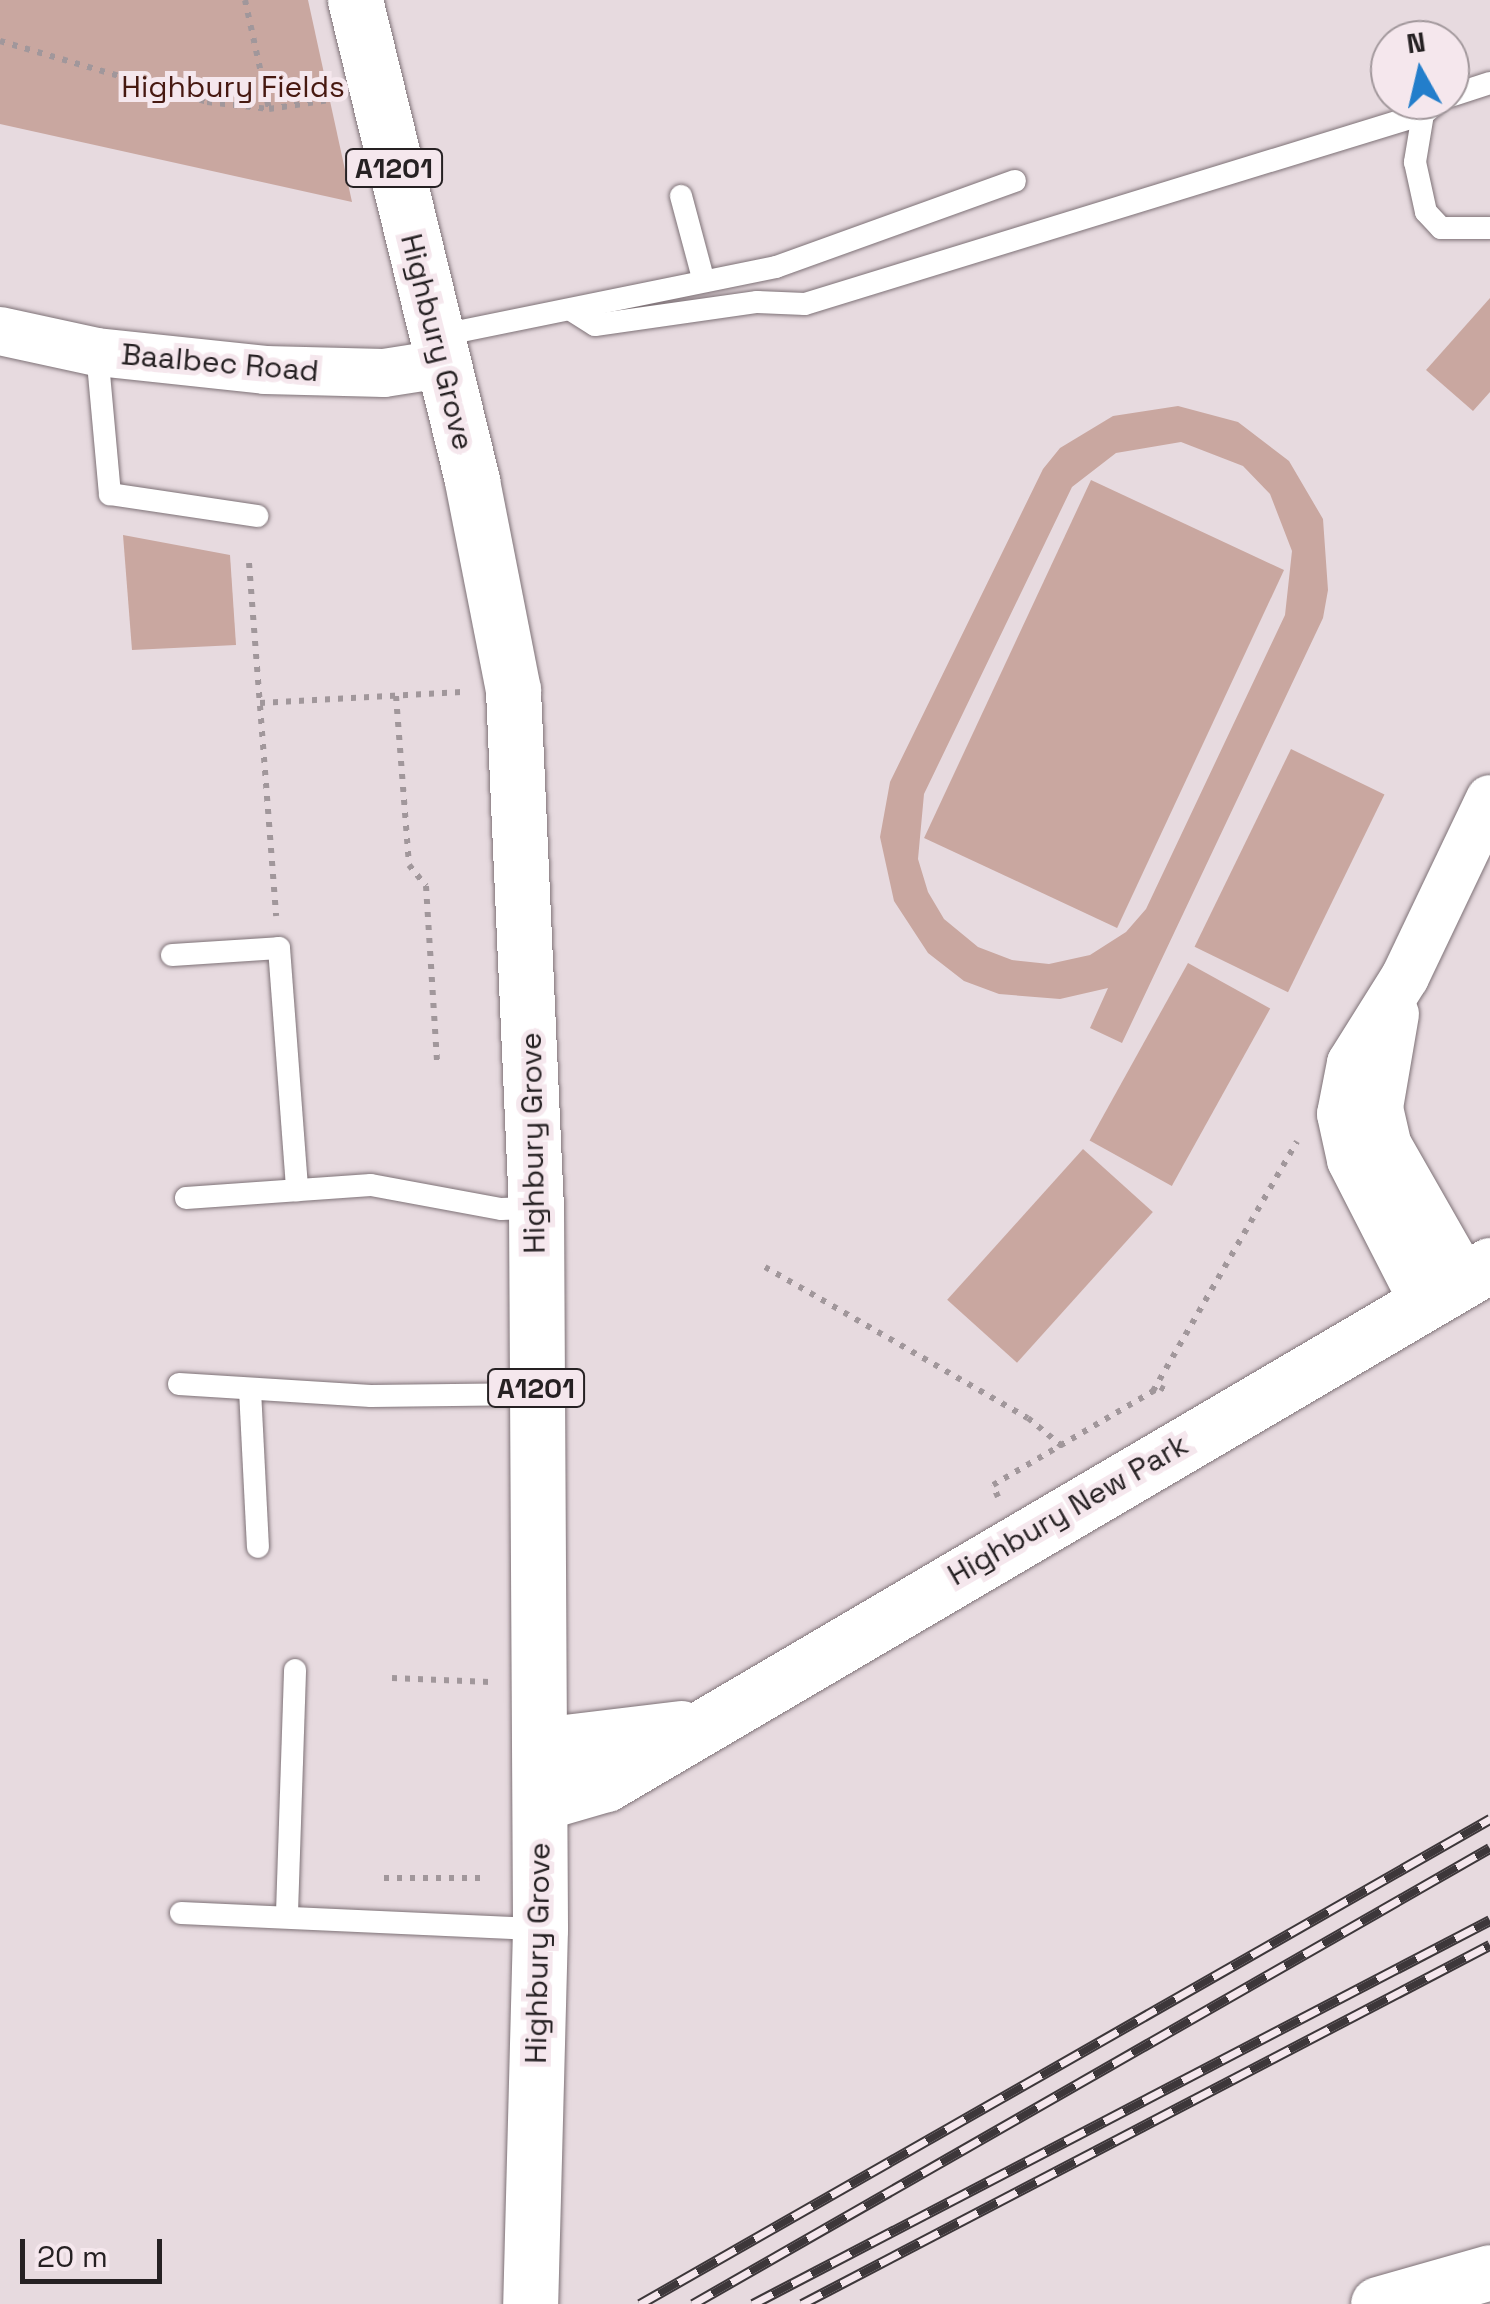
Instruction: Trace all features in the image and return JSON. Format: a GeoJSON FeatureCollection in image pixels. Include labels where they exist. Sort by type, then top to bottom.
{"type":"FeatureCollection","features":[{"type":"Feature","properties":{"kind":"main road","name":"Highbury Grove"},"geometry":{"type":"LineString","coordinates":[[354,0],[492,574],[513,690],[536,1208],[540,1928],[530,2304]]}},
{"type":"Feature","properties":{"kind":"main road","name":"Highbury New Park"},"geometry":{"type":"LineString","coordinates":[[540,1803],[606,1784],[712,1716],[1459,1282]]}},
{"type":"Feature","properties":{"kind":"main road","name":"Highbury New Park"},"geometry":{"type":"LineString","coordinates":[[540,1745],[642,1736],[712,1716]]}},
{"type":"Feature","properties":{"kind":"main road"},"geometry":{"type":"LineString","coordinates":[[1378,2304],[1490,2272]]}},
{"type":"Feature","properties":{"kind":"street","name":"Baalbec Road"},"geometry":{"type":"LineString","coordinates":[[0,331],[97,352],[344,374],[437,350]]}},
{"type":"Feature","properties":{"kind":"street","name":"Highbury New Park"},"geometry":{"type":"LineString","coordinates":[[1459,1282],[1351,1160],[1341,1114],[1351,1062],[1404,977],[1490,799]]}},
{"type":"Feature","properties":{"kind":"lane"},"geometry":{"type":"LineString","coordinates":[[571,310],[596,325],[757,302],[806,304],[1391,120]]}},
{"type":"Feature","properties":{"kind":"lane"},"geometry":{"type":"LineString","coordinates":[[1428,120],[1415,162],[1426,212],[1442,228],[1490,228]]}},
{"type":"Feature","properties":{"kind":"lane"},"geometry":{"type":"LineString","coordinates":[[437,350],[571,310],[703,278],[776,268],[1015,182]]}},
{"type":"Feature","properties":{"kind":"lane"},"geometry":{"type":"LineString","coordinates":[[681,196],[703,278]]}},
{"type":"Feature","properties":{"kind":"lane"},"geometry":{"type":"LineString","coordinates":[[97,352],[110,494],[258,516]]}},
{"type":"Feature","properties":{"kind":"lane"},"geometry":{"type":"LineString","coordinates":[[172,955],[279,948],[297,1190]]}},
{"type":"Feature","properties":{"kind":"lane"},"geometry":{"type":"LineString","coordinates":[[186,1198],[370,1185],[502,1208],[536,1208]]}},
{"type":"Feature","properties":{"kind":"lane"},"geometry":{"type":"LineString","coordinates":[[179,1384],[250,1390],[536,1394]]}},
{"type":"Feature","properties":{"kind":"lane"},"geometry":{"type":"LineString","coordinates":[[250,1390],[258,1548]]}},
{"type":"Feature","properties":{"kind":"lane"},"geometry":{"type":"LineString","coordinates":[[287,1913],[294,1670]]}},
{"type":"Feature","properties":{"kind":"lane"},"geometry":{"type":"LineString","coordinates":[[181,1913],[287,1913],[458,1929],[540,1928]]}},
{"type":"Feature","properties":{"kind":"path"},"geometry":{"type":"LineString","coordinates":[[245,0],[269,109]]}},
{"type":"Feature","properties":{"kind":"path"},"geometry":{"type":"LineString","coordinates":[[0,41],[207,102],[269,109],[344,96]]}},
{"type":"Feature","properties":{"kind":"path"},"geometry":{"type":"LineString","coordinates":[[250,563],[276,915]]}},
{"type":"Feature","properties":{"kind":"path"},"geometry":{"type":"LineString","coordinates":[[260,704],[478,691]]}},
{"type":"Feature","properties":{"kind":"path"},"geometry":{"type":"LineString","coordinates":[[396,696],[409,864],[426,886],[437,1063]]}},
{"type":"Feature","properties":{"kind":"path"},"geometry":{"type":"LineString","coordinates":[[1153,1391],[1307,1125]]}},
{"type":"Feature","properties":{"kind":"path"},"geometry":{"type":"LineString","coordinates":[[765,1267],[1028,1418],[1062,1447]]}},
{"type":"Feature","properties":{"kind":"path"},"geometry":{"type":"LineString","coordinates":[[1000,1500],[993,1485],[1160,1387],[1171,1393]]}},
{"type":"Feature","properties":{"kind":"path"},"geometry":{"type":"LineString","coordinates":[[392,1678],[505,1683]]}},
{"type":"Feature","properties":{"kind":"path"},"geometry":{"type":"LineString","coordinates":[[384,1878],[505,1878]]}},
{"type":"Feature","properties":{"kind":"green space","name":"Highbury Fields"},"geometry":{"type":"Polygon","coordinates":[[[0,0],[308,0],[352,202],[0,124],[0,0]]]}},
{"type":"Feature","properties":{"kind":"green space"},"geometry":{"type":"Polygon","coordinates":[[[1490,298],[1490,392],[1473,411],[1426,370],[1490,298]]]}},
{"type":"Feature","properties":{"kind":"green space"},"geometry":{"type":"Polygon","coordinates":[[[1178,406],[1238,422],[1289,461],[1323,519],[1328,590],[1323,618],[1122,1043],[1090,1028],[1108,988],[1060,999],[999,994],[964,981],[928,953],[894,901],[880,837],[890,782],[1043,469],[1060,448],[1113,416],[1178,406]],[[1181,442],[1116,453],[1072,487],[924,794],[918,859],[928,892],[944,919],[978,947],[1012,960],[1049,964],[1090,955],[1126,932],[1146,909],[1285,615],[1292,551],[1270,494],[1243,466],[1181,442]]]}},
{"type":"Feature","properties":{"kind":"green space"},"geometry":{"type":"Polygon","coordinates":[[[1091,480],[1284,570],[1117,928],[924,838],[1091,480]]]}},
{"type":"Feature","properties":{"kind":"green space"},"geometry":{"type":"Polygon","coordinates":[[[123,535],[230,555],[236,645],[132,650],[123,535]]]}},
{"type":"Feature","properties":{"kind":"green space"},"geometry":{"type":"Polygon","coordinates":[[[1291,749],[1384,795],[1288,992],[1195,947],[1291,749]]]}},
{"type":"Feature","properties":{"kind":"green space"},"geometry":{"type":"Polygon","coordinates":[[[1188,963],[1270,1009],[1172,1186],[1090,1141],[1188,963]]]}},
{"type":"Feature","properties":{"kind":"green space"},"geometry":{"type":"Polygon","coordinates":[[[1083,1149],[1153,1212],[1017,1363],[947,1300],[1083,1149]]]}},
{"type":"Feature","properties":{"kind":"railway"},"geometry":{"type":"LineString","coordinates":[[640,2304],[1490,1819]]}},
{"type":"Feature","properties":{"kind":"railway"},"geometry":{"type":"LineString","coordinates":[[693,2304],[1490,1848]]}},
{"type":"Feature","properties":{"kind":"railway"},"geometry":{"type":"LineString","coordinates":[[753,2304],[1490,1920]]}},
{"type":"Feature","properties":{"kind":"railway"},"geometry":{"type":"LineString","coordinates":[[802,2304],[1490,1945]]}}]}
